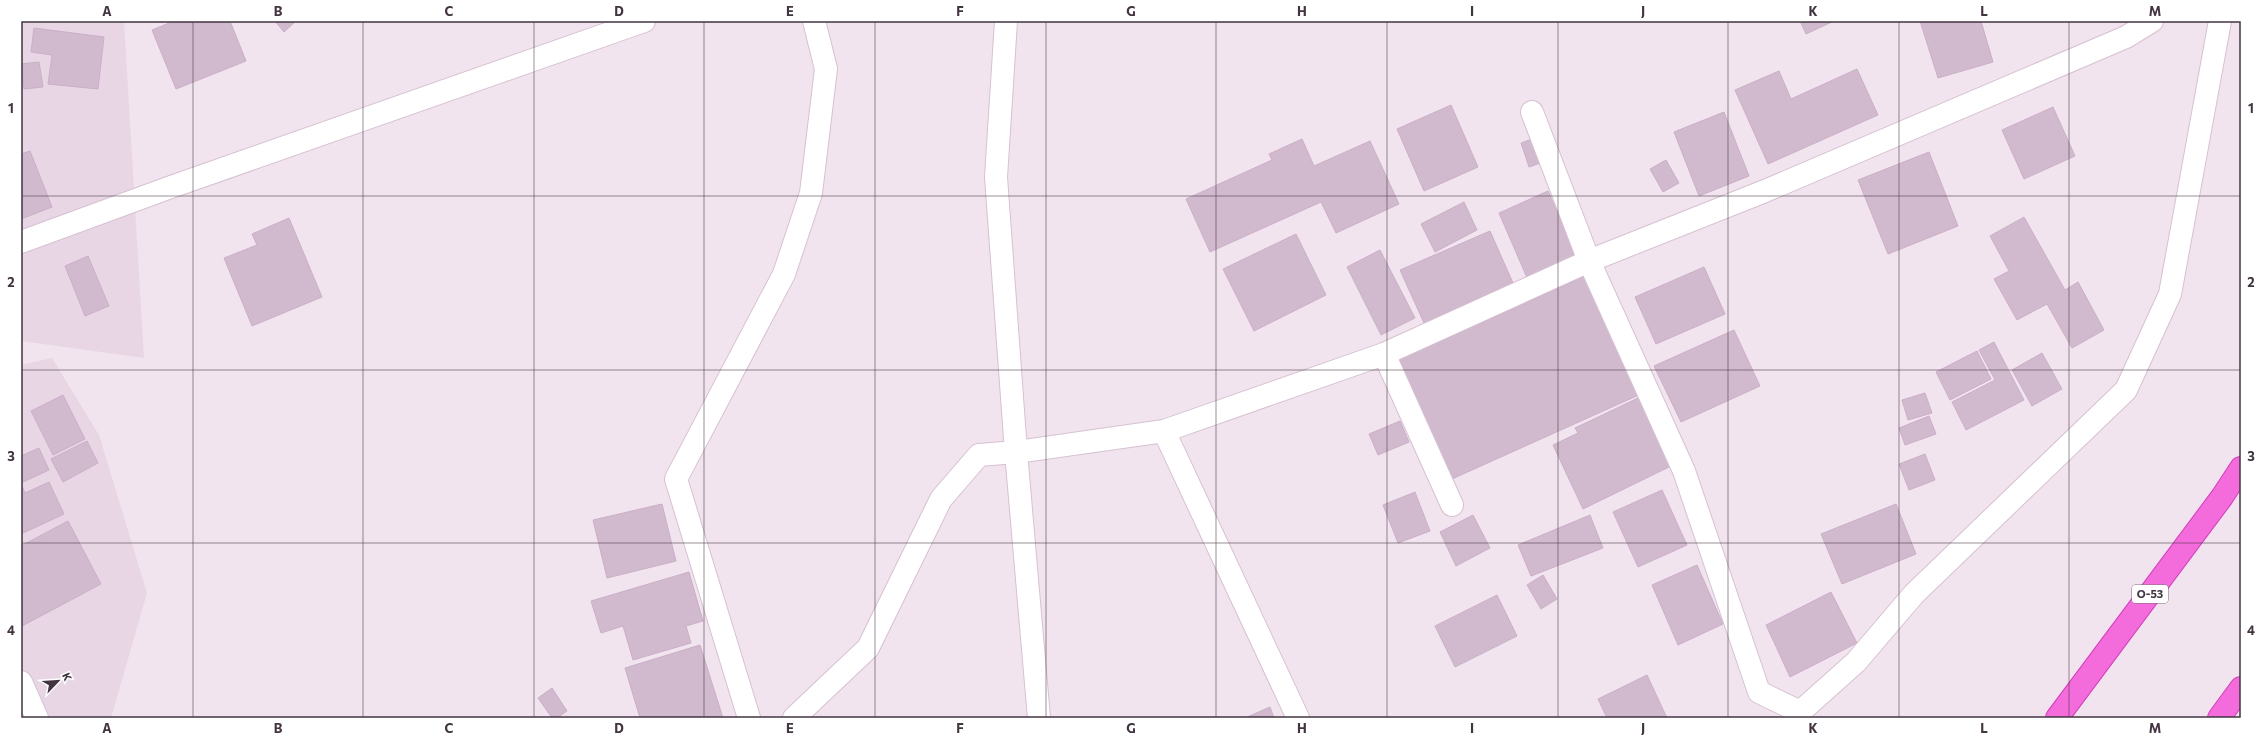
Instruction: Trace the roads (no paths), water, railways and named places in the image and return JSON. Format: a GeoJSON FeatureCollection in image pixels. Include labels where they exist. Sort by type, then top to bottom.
{"type":"FeatureCollection","features":[{"type":"Feature","properties":{"kind":"highway","name":"O-53"},"geometry":{"type":"LineString","coordinates":[[2057,718],[2241,468]]}},
{"type":"Feature","properties":{"kind":"highway"},"geometry":{"type":"LineString","coordinates":[[2219,718],[2241,688]]}},
{"type":"Feature","properties":{"kind":"street"},"geometry":{"type":"LineString","coordinates":[[21,242],[171,186],[644,21]]}},
{"type":"Feature","properties":{"kind":"street"},"geometry":{"type":"LineString","coordinates":[[749,718],[676,479],[784,274],[811,193],[826,69],[814,21]]}},
{"type":"Feature","properties":{"kind":"street"},"geometry":{"type":"LineString","coordinates":[[1006,21],[996,177],[1016,452],[1039,718]]}},
{"type":"Feature","properties":{"kind":"street"},"geometry":{"type":"LineString","coordinates":[[794,718],[868,648],[941,499],[979,455],[1016,452],[1164,431],[1384,354],[1589,261],[1765,191],[2126,37],[2152,21]]}},
{"type":"Feature","properties":{"kind":"street"},"geometry":{"type":"LineString","coordinates":[[1532,112],[1589,261],[1684,471],[1759,692],[1800,712],[1856,662],[1914,594],[2126,390],[2170,294],[2220,21]]}},
{"type":"Feature","properties":{"kind":"street"},"geometry":{"type":"LineString","coordinates":[[1384,354],[1452,505]]}},
{"type":"Feature","properties":{"kind":"street"},"geometry":{"type":"LineString","coordinates":[[1164,431],[1298,718]]}},
{"type":"Feature","properties":{"kind":"street"},"geometry":{"type":"LineString","coordinates":[[21,682],[38,718]]}}]}
